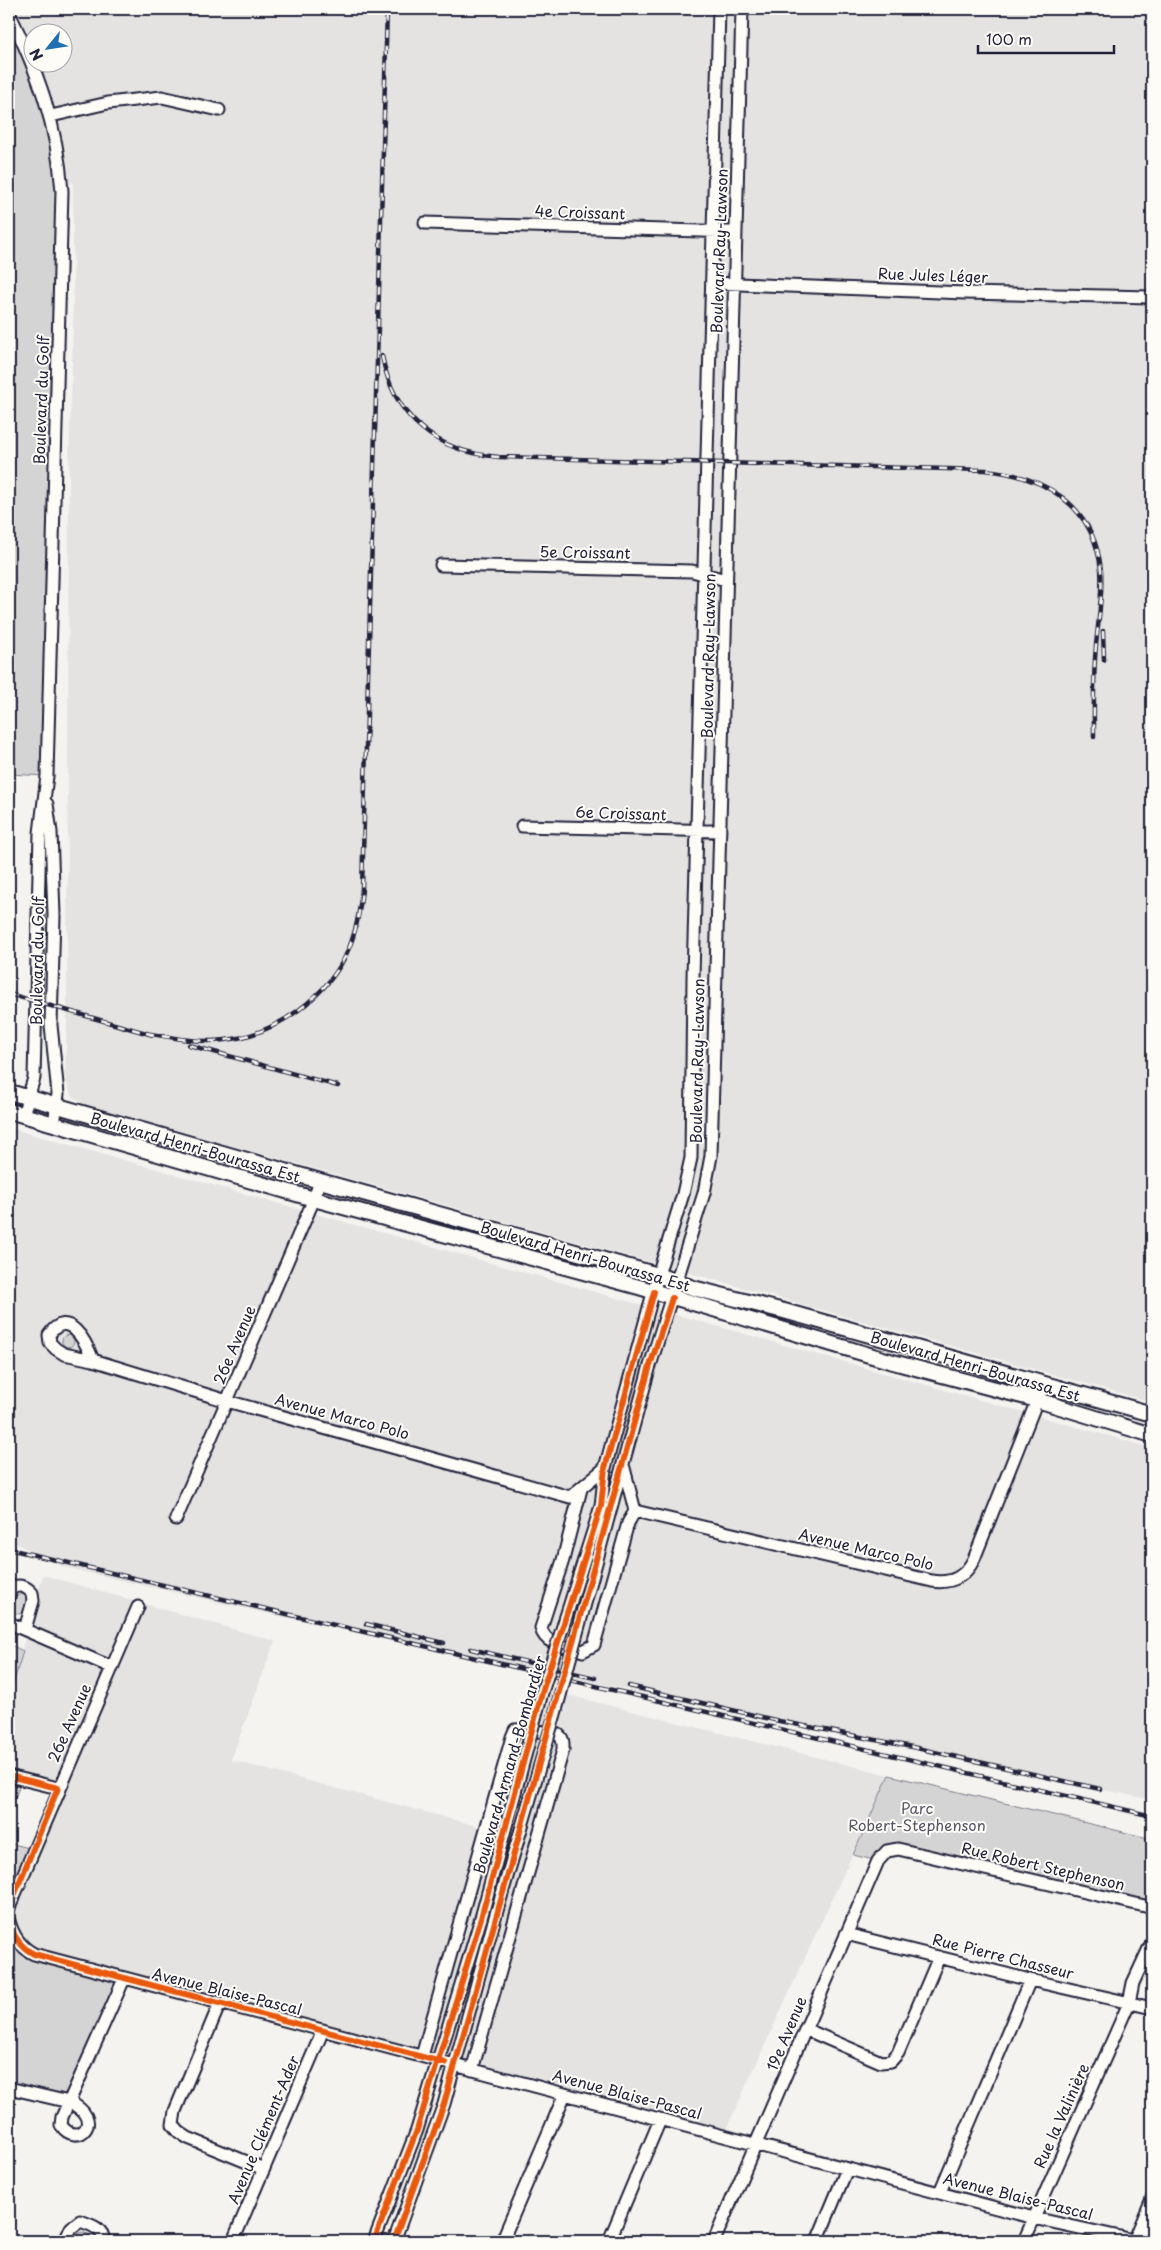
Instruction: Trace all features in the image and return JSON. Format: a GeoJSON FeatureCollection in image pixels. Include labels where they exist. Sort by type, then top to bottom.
{"type":"FeatureCollection","features":[{"type":"Feature","properties":{"kind":"main road","name":"Boulevard Henri-Bourassa Est"},"geometry":{"type":"LineString","coordinates":[[9,1092],[320,1182],[1152,1414]]}},
{"type":"Feature","properties":{"kind":"main road","name":"Boulevard Henri-Bourassa Est"},"geometry":{"type":"LineString","coordinates":[[9,1111],[314,1199],[654,1292],[893,1362],[1037,1400],[1152,1435]]}},
{"type":"Feature","properties":{"kind":"street","name":"Boulevard Ray-Lawson"},"geometry":{"type":"LineString","coordinates":[[654,1292],[683,1194],[691,1158],[696,869],[719,9]]}},
{"type":"Feature","properties":{"kind":"street","name":"Boulevard Ray-Lawson"},"geometry":{"type":"LineString","coordinates":[[672,1298],[704,1193],[711,1156],[742,9]]}},
{"type":"Feature","properties":{"kind":"street","name":"Boulevard du Golf"},"geometry":{"type":"LineString","coordinates":[[9,13],[36,69],[51,116],[62,191],[46,798],[39,842],[34,1078],[23,1114]]}},
{"type":"Feature","properties":{"kind":"street"},"geometry":{"type":"LineString","coordinates":[[51,116],[108,103],[162,97],[219,110]]}},
{"type":"Feature","properties":{"kind":"street","name":"4e Croissant"},"geometry":{"type":"LineString","coordinates":[[425,224],[735,232]]}},
{"type":"Feature","properties":{"kind":"street","name":"Rue Jules Léger"},"geometry":{"type":"LineString","coordinates":[[712,283],[965,293],[1152,297]]}},
{"type":"Feature","properties":{"kind":"street","name":"5e Croissant"},"geometry":{"type":"LineString","coordinates":[[441,565],[692,571],[726,580]]}},
{"type":"Feature","properties":{"kind":"street","name":"Boulevard du Golf"},"geometry":{"type":"LineString","coordinates":[[46,798],[51,832],[54,896],[51,1025],[58,1094],[54,1125]]}},
{"type":"Feature","properties":{"kind":"street","name":"6e Croissant"},"geometry":{"type":"LineString","coordinates":[[522,826],[720,831]]}},
{"type":"Feature","properties":{"kind":"street"},"geometry":{"type":"LineString","coordinates":[[696,869],[718,869]]}},
{"type":"Feature","properties":{"kind":"street","name":"26e Avenue"},"geometry":{"type":"LineString","coordinates":[[176,1519],[320,1182]]}},
{"type":"Feature","properties":{"kind":"street","name":"Boulevard Armand-Bombardier"},"geometry":{"type":"LineString","coordinates":[[394,2241],[444,2104],[554,1714],[607,1505],[605,1468],[654,1292]]}},
{"type":"Feature","properties":{"kind":"street","name":"Boulevard Armand-Bombardier"},"geometry":{"type":"LineString","coordinates":[[374,2241],[417,2130],[481,1918],[543,1689],[607,1505],[623,1466],[672,1298]]}},
{"type":"Feature","properties":{"kind":"street","name":"Avenue Marco Polo"},"geometry":{"type":"LineString","coordinates":[[93,1360],[227,1401],[570,1497],[581,1489]]}},
{"type":"Feature","properties":{"kind":"street","name":"Avenue Marco Polo"},"geometry":{"type":"LineString","coordinates":[[634,1511],[932,1581],[953,1581],[970,1568],[1043,1385]]}},
{"type":"Feature","properties":{"kind":"street","name":"Boulevard Armand-Bombardier"},"geometry":{"type":"LineString","coordinates":[[581,1489],[563,1560],[541,1628],[543,1635],[548,1640],[583,1651],[594,1645],[628,1523],[634,1511],[623,1466]]}},
{"type":"Feature","properties":{"kind":"street"},"geometry":{"type":"LineString","coordinates":[[581,1489],[605,1468]]}},
{"type":"Feature","properties":{"kind":"street"},"geometry":{"type":"LineString","coordinates":[[9,1596],[11,1589],[17,1586],[26,1587],[32,1593],[33,1601],[25,1629]]}},
{"type":"Feature","properties":{"kind":"street","name":"26e Avenue"},"geometry":{"type":"LineString","coordinates":[[9,1908],[58,1788],[138,1607]]}},
{"type":"Feature","properties":{"kind":"street"},"geometry":{"type":"LineString","coordinates":[[9,1623],[111,1667]]}},
{"type":"Feature","properties":{"kind":"street","name":"Boulevard Armand-Bombardier"},"geometry":{"type":"LineString","coordinates":[[422,2056],[512,1737],[515,1730],[522,1729],[558,1734],[563,1740],[563,1750],[472,2070]]}},
{"type":"Feature","properties":{"kind":"street"},"geometry":{"type":"LineString","coordinates":[[9,1776],[58,1788]]}},
{"type":"Feature","properties":{"kind":"street","name":"Rue Robert Stephenson"},"geometry":{"type":"LineString","coordinates":[[898,1849],[1149,1907],[1152,1910]]}},
{"type":"Feature","properties":{"kind":"street","name":"19e Avenue"},"geometry":{"type":"LineString","coordinates":[[714,2241],[878,1862],[887,1851],[898,1849]]}},
{"type":"Feature","properties":{"kind":"street","name":"Avenue Blaise-Pascal"},"geometry":{"type":"LineString","coordinates":[[9,1921],[16,1939],[28,1951],[124,1979],[756,2144],[847,2170],[940,2192],[1034,2218],[1136,2241]]}},
{"type":"Feature","properties":{"kind":"street","name":"Rue Pierre Chasseur"},"geometry":{"type":"LineString","coordinates":[[846,1934],[1152,2008]]}},
{"type":"Feature","properties":{"kind":"street"},"geometry":{"type":"LineString","coordinates":[[1128,2003],[1133,1983],[1152,1942]]}},
{"type":"Feature","properties":{"kind":"street"},"geometry":{"type":"LineString","coordinates":[[805,2029],[881,2062],[892,2061],[898,2053],[939,1957]]}},
{"type":"Feature","properties":{"kind":"street"},"geometry":{"type":"LineString","coordinates":[[9,2088],[69,2102],[124,1979]]}},
{"type":"Feature","properties":{"kind":"street"},"geometry":{"type":"LineString","coordinates":[[940,2192],[1030,1980]]}},
{"type":"Feature","properties":{"kind":"street"},"geometry":{"type":"LineString","coordinates":[[220,2003],[175,2111],[173,2125],[188,2138],[264,2169]]}},
{"type":"Feature","properties":{"kind":"street","name":"Rue la Valinière"},"geometry":{"type":"LineString","coordinates":[[1024,2241],[1128,2003]]}},
{"type":"Feature","properties":{"kind":"street","name":"Avenue Clément-Ader"},"geometry":{"type":"LineString","coordinates":[[233,2241],[323,2030]]}},
{"type":"Feature","properties":{"kind":"street"},"geometry":{"type":"LineString","coordinates":[[502,2241],[565,2094]]}},
{"type":"Feature","properties":{"kind":"street"},"geometry":{"type":"LineString","coordinates":[[609,2241],[660,2120]]}},
{"type":"Feature","properties":{"kind":"street"},"geometry":{"type":"LineString","coordinates":[[817,2241],[847,2170]]}},
{"type":"Feature","properties":{"kind":"street"},"geometry":{"type":"LineString","coordinates":[[1136,2241],[1152,2199]]}},
{"type":"Feature","properties":{"kind":"street"},"geometry":{"type":"LineString","coordinates":[[65,2241],[70,2228],[80,2222],[99,2229],[104,2236],[104,2241]]}},
{"type":"Feature","properties":{"kind":"shaded area"},"geometry":{"type":"Polygon","coordinates":[[[9,9],[1152,9],[1152,1402],[83,1104],[71,1095],[65,1077],[73,182],[54,198],[24,72],[72,72],[72,22],[22,22],[22,64],[9,9]]]}},
{"type":"Feature","properties":{"kind":"shaded area"},"geometry":{"type":"Polygon","coordinates":[[[9,1128],[1152,1448],[1152,1800],[265,1613],[63,1567],[9,1540],[9,1128]]]}},
{"type":"Feature","properties":{"kind":"shaded area"},"geometry":{"type":"Polygon","coordinates":[[[43,1575],[275,1641],[231,1760],[503,1833],[543,1689],[889,1775],[723,2136],[34,1954],[9,1919],[58,1789],[9,1776],[9,1696],[43,1575]]]}},
{"type":"Feature","properties":{"kind":"green space"},"geometry":{"type":"Polygon","coordinates":[[[9,13],[22,44],[22,72],[31,72],[60,168],[47,776],[9,774],[9,13]]]}},
{"type":"Feature","properties":{"kind":"green space"},"geometry":{"type":"Polygon","coordinates":[[[66,1335],[70,1335],[74,1341],[70,1347],[66,1347],[62,1343],[62,1339],[66,1335]]]}},
{"type":"Feature","properties":{"kind":"green space"},"geometry":{"type":"Polygon","coordinates":[[[22,1594],[26,1596],[28,1602],[24,1613],[18,1614],[12,1610],[12,1605],[17,1596],[22,1594]]]}},
{"type":"Feature","properties":{"kind":"green space"},"geometry":{"type":"Polygon","coordinates":[[[9,1644],[23,1651],[9,1698],[9,1644]]]}},
{"type":"Feature","properties":{"kind":"green space","name":"Parc Robert-Stephenson"},"geometry":{"type":"Polygon","coordinates":[[[889,1775],[1152,1839],[1152,1910],[898,1849],[878,1861],[853,1855],[889,1775]]]}},
{"type":"Feature","properties":{"kind":"green space"},"geometry":{"type":"Polygon","coordinates":[[[9,1776],[22,1779],[9,1814],[9,1776]]]}},
{"type":"Feature","properties":{"kind":"green space"},"geometry":{"type":"Polygon","coordinates":[[[9,1843],[33,1849],[9,1908],[9,1843]]]}},
{"type":"Feature","properties":{"kind":"green space"},"geometry":{"type":"Polygon","coordinates":[[[9,1921],[22,1946],[124,1979],[69,2102],[9,2088],[9,1921]]]}},
{"type":"Feature","properties":{"kind":"green space"},"geometry":{"type":"Polygon","coordinates":[[[82,2232],[94,2236],[95,2241],[75,2241],[78,2233],[82,2232]]]}},
{"type":"Feature","properties":{"kind":"railway"},"geometry":{"type":"LineString","coordinates":[[146,1033],[176,1038],[215,1041],[244,1037],[282,1021],[299,1010],[329,982],[349,948],[356,926],[362,889],[387,9]]}},
{"type":"Feature","properties":{"kind":"railway"},"geometry":{"type":"LineString","coordinates":[[382,356],[396,397],[421,428],[437,439],[456,448],[476,454],[499,457],[985,470],[1007,473],[1046,487],[1063,498],[1077,511],[1088,528],[1096,547],[1101,570],[1101,599],[1094,669],[1094,737]]}},
{"type":"Feature","properties":{"kind":"railway"},"geometry":{"type":"LineString","coordinates":[[1103,631],[1104,660]]}},
{"type":"Feature","properties":{"kind":"railway"},"geometry":{"type":"LineString","coordinates":[[9,994],[153,1035]]}},
{"type":"Feature","properties":{"kind":"railway"},"geometry":{"type":"LineString","coordinates":[[189,1045],[338,1086]]}},
{"type":"Feature","properties":{"kind":"railway"},"geometry":{"type":"LineString","coordinates":[[9,1549],[1152,1816]]}},
{"type":"Feature","properties":{"kind":"railway"},"geometry":{"type":"LineString","coordinates":[[366,1624],[444,1643]]}},
{"type":"Feature","properties":{"kind":"railway"},"geometry":{"type":"LineString","coordinates":[[471,1649],[595,1678]]}},
{"type":"Feature","properties":{"kind":"railway"},"geometry":{"type":"LineString","coordinates":[[629,1686],[779,1721],[912,1747],[1100,1789]]}},
{"type":"Feature","properties":{"kind":"cycle path"},"geometry":{"type":"LineString","coordinates":[[374,2241],[417,2130],[481,1918],[543,1689],[601,1506],[605,1468],[654,1292]]}},
{"type":"Feature","properties":{"kind":"cycle path"},"geometry":{"type":"LineString","coordinates":[[394,2241],[444,2104],[649,1369],[672,1298]]}},
{"type":"Feature","properties":{"kind":"cycle path"},"geometry":{"type":"LineString","coordinates":[[9,1776],[58,1788],[9,1908]]}},
{"type":"Feature","properties":{"kind":"cycle path"},"geometry":{"type":"LineString","coordinates":[[9,1921],[18,1940],[34,1954],[445,2063]]}}]}
